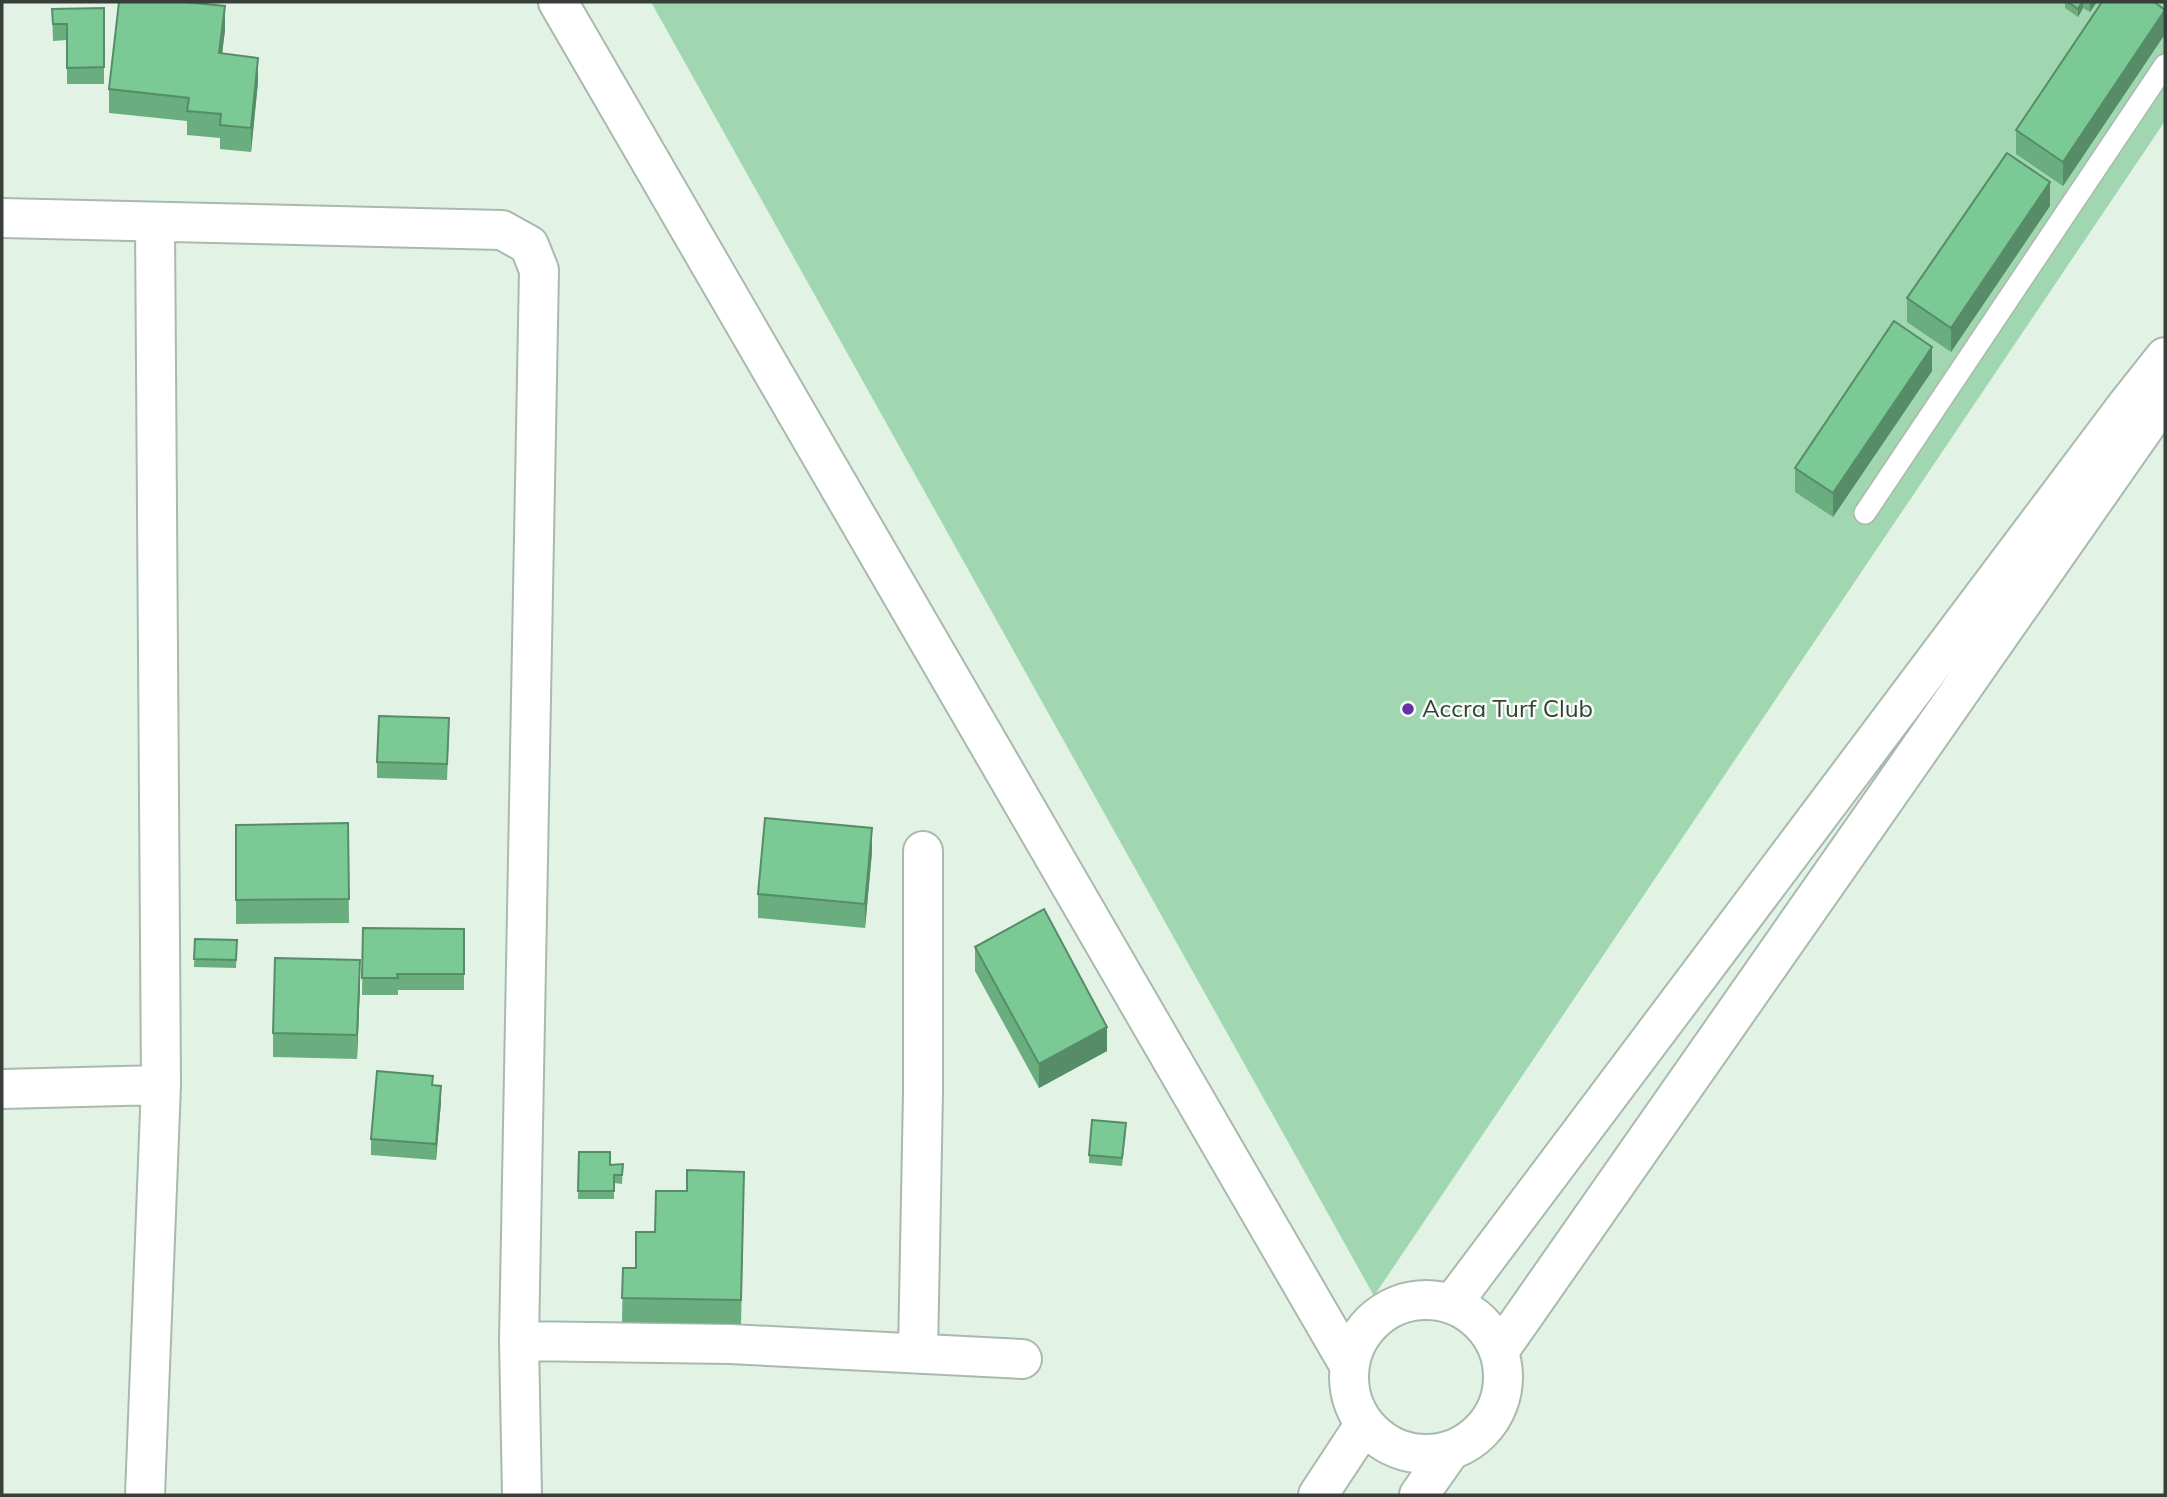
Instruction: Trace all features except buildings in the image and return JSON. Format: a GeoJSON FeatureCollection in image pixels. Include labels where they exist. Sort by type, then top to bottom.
{"type":"FeatureCollection","features":[{"type":"Feature","properties":{"kind":"street"},"geometry":{"type":"LineString","coordinates":[[558,2],[1349,1365]]}},
{"type":"Feature","properties":{"kind":"street"},"geometry":{"type":"LineString","coordinates":[[2,218],[502,230],[528,245],[540,270],[519,1341],[522,1495]]}},
{"type":"Feature","properties":{"kind":"street"},"geometry":{"type":"LineString","coordinates":[[145,1495],[161,1086],[155,223]]}},
{"type":"Feature","properties":{"kind":"street"},"geometry":{"type":"LineString","coordinates":[[1452,1304],[2165,357]]}},
{"type":"Feature","properties":{"kind":"street"},"geometry":{"type":"LineString","coordinates":[[1499,1351],[2165,398]]}},
{"type":"Feature","properties":{"kind":"street"},"geometry":{"type":"LineString","coordinates":[[918,1353],[923,1093],[923,851]]}},
{"type":"Feature","properties":{"kind":"street"},"geometry":{"type":"LineString","coordinates":[[2,1089],[161,1086]]}},
{"type":"Feature","properties":{"kind":"street"},"geometry":{"type":"LineString","coordinates":[[1429,1300],[1452,1304],[1465,1310],[1486,1328],[1499,1351],[1503,1375],[1500,1400],[1489,1422],[1472,1440],[1450,1451],[1434,1455],[1403,1452],[1388,1446],[1364,1425],[1351,1397],[1349,1365],[1356,1344],[1369,1325],[1387,1311],[1408,1302],[1429,1300]]}},
{"type":"Feature","properties":{"kind":"street"},"geometry":{"type":"LineString","coordinates":[[519,1341],[730,1344],[1022,1359]]}},
{"type":"Feature","properties":{"kind":"street"},"geometry":{"type":"LineString","coordinates":[[1318,1495],[1364,1425]]}},
{"type":"Feature","properties":{"kind":"street"},"geometry":{"type":"LineString","coordinates":[[1419,1495],[1450,1451]]}},
{"type":"Feature","properties":{"kind":"lane"},"geometry":{"type":"LineString","coordinates":[[1865,513],[2165,65]]}},
{"type":"Feature","properties":{"kind":"green space","name":"Accra Turf Club"},"geometry":{"type":"Polygon","coordinates":[[[651,2],[2165,2],[2165,121],[1374,1296],[651,2]]]}},
{"type":"Feature","properties":{"kind":"place","name":"Accra Turf Club"},"geometry":{"type":"Point","coordinates":[1408,709]}}]}
